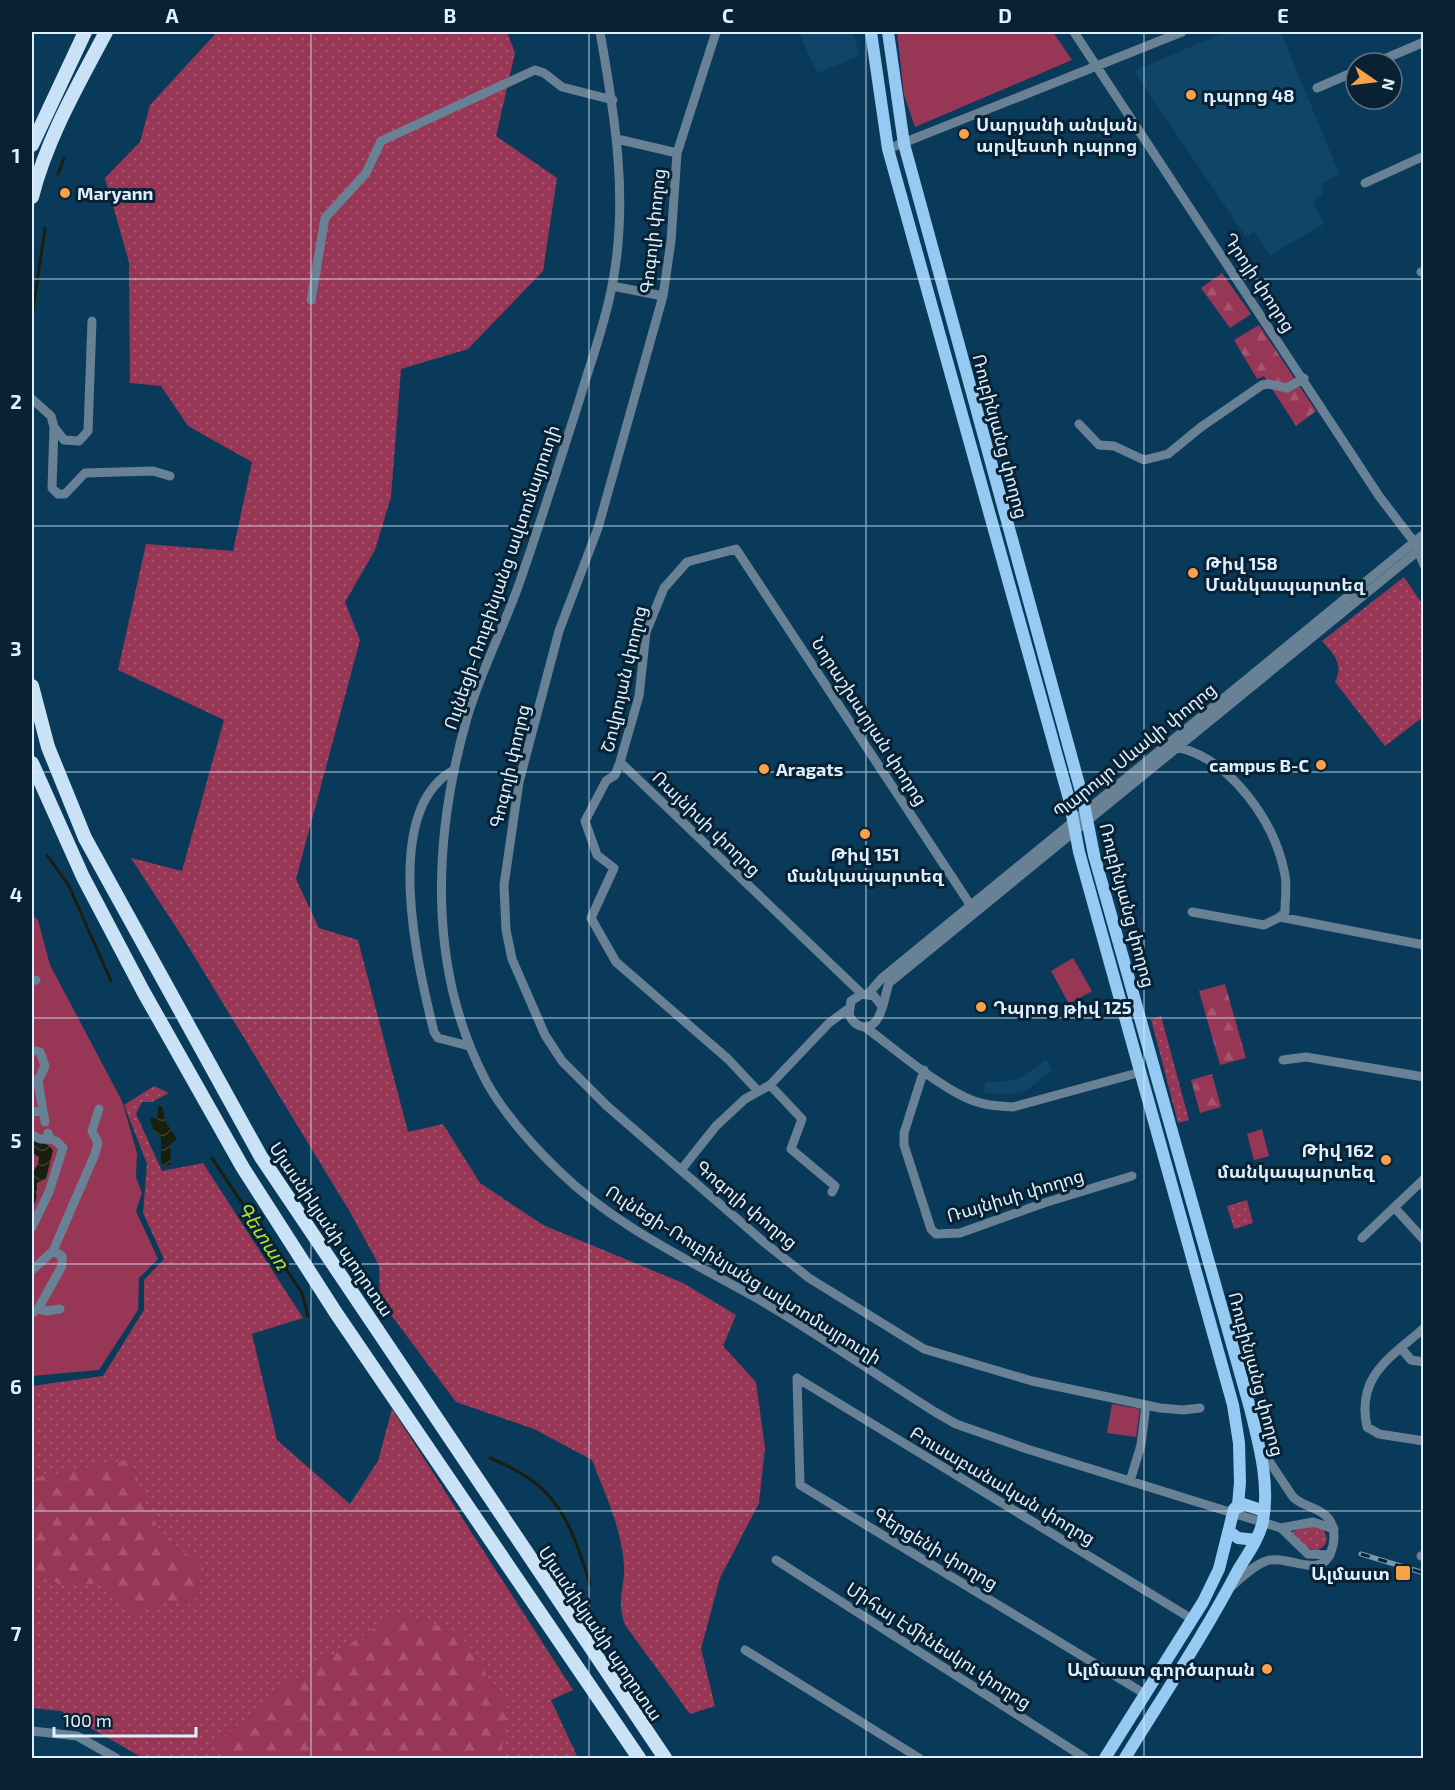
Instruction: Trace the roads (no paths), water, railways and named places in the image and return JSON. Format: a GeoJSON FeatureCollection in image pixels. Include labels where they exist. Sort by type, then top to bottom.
{"type":"FeatureCollection","features":[{"type":"Feature","properties":{"kind":"highway"},"geometry":{"type":"LineString","coordinates":[[32,145],[84,32]]}},
{"type":"Feature","properties":{"kind":"highway"},"geometry":{"type":"LineString","coordinates":[[32,197],[48,148],[69,101],[106,32]]}},
{"type":"Feature","properties":{"kind":"highway","name":"Մյասնիկյանի պողոտա"},"geometry":{"type":"LineString","coordinates":[[32,686],[48,747],[85,838],[261,1157],[665,1758]]}},
{"type":"Feature","properties":{"kind":"highway"},"geometry":{"type":"LineString","coordinates":[[32,763],[83,877],[143,991],[243,1168],[336,1312],[639,1758]]}},
{"type":"Feature","properties":{"kind":"main road","name":"Ռուբինյանց փողոց"},"geometry":{"type":"LineString","coordinates":[[871,32],[888,149],[1233,1405],[1240,1462],[1238,1505],[1234,1509],[1230,1532],[1214,1580],[1105,1758]]}},
{"type":"Feature","properties":{"kind":"main road","name":"Ռուբինյանց փողոց"},"geometry":{"type":"LineString","coordinates":[[888,32],[904,144],[1086,816],[1094,855],[1260,1448],[1265,1484],[1264,1511],[1256,1540],[1232,1586],[1125,1758]]}},
{"type":"Feature","properties":{"kind":"main road"},"geometry":{"type":"LineString","coordinates":[[1238,1505],[1251,1505],[1264,1511]]}},
{"type":"Feature","properties":{"kind":"main road"},"geometry":{"type":"LineString","coordinates":[[1230,1532],[1238,1538],[1256,1540]]}},
{"type":"Feature","properties":{"kind":"street","name":"Ուլնեցի-Ռուբինյանց ավտոմայրուղի"},"geometry":{"type":"LineString","coordinates":[[600,32],[613,100],[617,139],[620,212],[612,286],[541,521],[475,693],[454,770],[442,860],[442,936],[449,979],[469,1046],[488,1084],[525,1134],[558,1171],[625,1224],[793,1320],[956,1424],[1281,1528]]}},
{"type":"Feature","properties":{"kind":"street","name":"Գոգոլի փողոց"},"geometry":{"type":"LineString","coordinates":[[716,32],[677,153],[671,241],[663,296],[598,528],[560,630],[519,782],[504,885],[506,930],[512,959],[545,1035],[562,1061],[594,1093],[681,1170],[809,1278],[924,1349],[1032,1382],[1146,1405],[1183,1410],[1200,1408]]}},
{"type":"Feature","properties":{"kind":"street","name":"Դրոյի փողոց"},"geometry":{"type":"LineString","coordinates":[[1074,32],[1419,549],[1424,565]]}},
{"type":"Feature","properties":{"kind":"street"},"geometry":{"type":"LineString","coordinates":[[888,149],[1182,32]]}},
{"type":"Feature","properties":{"kind":"street"},"geometry":{"type":"LineString","coordinates":[[1403,51],[1424,42]]}},
{"type":"Feature","properties":{"kind":"street"},"geometry":{"type":"LineString","coordinates":[[311,300],[326,218],[366,173],[381,141],[535,70],[544,73],[562,87],[613,100]]}},
{"type":"Feature","properties":{"kind":"street"},"geometry":{"type":"LineString","coordinates":[[1317,88],[1344,76]]}},
{"type":"Feature","properties":{"kind":"street"},"geometry":{"type":"LineString","coordinates":[[617,139],[677,153]]}},
{"type":"Feature","properties":{"kind":"street"},"geometry":{"type":"LineString","coordinates":[[1365,183],[1424,156]]}},
{"type":"Feature","properties":{"kind":"street"},"geometry":{"type":"LineString","coordinates":[[612,286],[663,296]]}},
{"type":"Feature","properties":{"kind":"street"},"geometry":{"type":"LineString","coordinates":[[54,427],[64,440],[79,441],[88,431],[92,321]]}},
{"type":"Feature","properties":{"kind":"street"},"geometry":{"type":"LineString","coordinates":[[1079,424],[1099,445],[1114,446],[1144,460],[1168,454],[1201,427],[1262,385],[1287,388],[1304,378]]}},
{"type":"Feature","properties":{"kind":"street"},"geometry":{"type":"LineString","coordinates":[[32,399],[51,416],[54,427],[52,488],[58,494],[65,494],[85,473],[153,471],[170,477]]}},
{"type":"Feature","properties":{"kind":"street","name":"Պարույր Սևակի փողոց"},"geometry":{"type":"LineString","coordinates":[[1086,816],[1177,747],[1419,549],[1424,534]]}},
{"type":"Feature","properties":{"kind":"street","name":"Շովրոյան փողոց"},"geometry":{"type":"LineString","coordinates":[[736,549],[687,562],[664,588],[646,632],[639,696],[620,762],[615,775],[606,781],[585,821],[597,855],[614,868],[591,918],[616,962],[720,1052],[758,1091]]}},
{"type":"Feature","properties":{"kind":"street","name":"Նորաշխարյան փողոց"},"geometry":{"type":"LineString","coordinates":[[736,549],[973,909]]}},
{"type":"Feature","properties":{"kind":"street","name":"Պարույր Սևակի փողոց"},"geometry":{"type":"LineString","coordinates":[[877,1021],[889,983],[973,909],[1419,549]]}},
{"type":"Feature","properties":{"kind":"street"},"geometry":{"type":"LineString","coordinates":[[1177,747],[1227,772],[1265,821],[1277,846],[1285,877],[1285,912],[1264,925],[1192,912]]}},
{"type":"Feature","properties":{"kind":"street","name":"Ռայնիսի փողոց"},"geometry":{"type":"LineString","coordinates":[[620,762],[861,995]]}},
{"type":"Feature","properties":{"kind":"street"},"geometry":{"type":"LineString","coordinates":[[454,770],[442,777],[431,789],[422,809],[413,842],[409,892],[412,934],[434,1032],[438,1038],[469,1046]]}},
{"type":"Feature","properties":{"kind":"street","name":"Պարույր Սևակի փողոց"},"geometry":{"type":"LineString","coordinates":[[681,1170],[716,1126],[745,1100],[770,1085],[834,1019],[882,978],[973,909]]}},
{"type":"Feature","properties":{"kind":"street"},"geometry":{"type":"LineString","coordinates":[[1280,917],[1424,945]]}},
{"type":"Feature","properties":{"kind":"street"},"geometry":{"type":"LineString","coordinates":[[861,995],[881,1005]]}},
{"type":"Feature","properties":{"kind":"street"},"geometry":{"type":"LineString","coordinates":[[848,1009],[851,1020],[857,1025],[866,1027],[924,1070],[975,1102],[1013,1107],[1140,1072]]}},
{"type":"Feature","properties":{"kind":"street"},"geometry":{"type":"LineString","coordinates":[[834,1019],[851,1020]]}},
{"type":"Feature","properties":{"kind":"street"},"geometry":{"type":"LineString","coordinates":[[866,1027],[877,1021],[886,1041]]}},
{"type":"Feature","properties":{"kind":"street"},"geometry":{"type":"LineString","coordinates":[[32,1050],[40,1052],[45,1066],[35,1081],[45,1122]]}},
{"type":"Feature","properties":{"kind":"street"},"geometry":{"type":"LineString","coordinates":[[1283,1060],[1316,1059],[1424,1077]]}},
{"type":"Feature","properties":{"kind":"street","name":"Ռայնիսի փողոց"},"geometry":{"type":"LineString","coordinates":[[924,1070],[904,1134],[904,1145],[931,1229],[936,1234],[960,1233],[1044,1203],[1132,1176]]}},
{"type":"Feature","properties":{"kind":"street"},"geometry":{"type":"LineString","coordinates":[[770,1085],[802,1119],[791,1149],[835,1186],[832,1191]]}},
{"type":"Feature","properties":{"kind":"street"},"geometry":{"type":"LineString","coordinates":[[32,1270],[53,1251],[95,1154],[98,1143],[92,1131],[99,1109]]}},
{"type":"Feature","properties":{"kind":"street"},"geometry":{"type":"LineString","coordinates":[[32,1112],[43,1111]]}},
{"type":"Feature","properties":{"kind":"street"},"geometry":{"type":"LineString","coordinates":[[32,1135],[40,1139],[49,1136],[63,1148],[49,1192],[32,1227]]}},
{"type":"Feature","properties":{"kind":"street"},"geometry":{"type":"LineString","coordinates":[[1362,1238],[1424,1179]]}},
{"type":"Feature","properties":{"kind":"street"},"geometry":{"type":"LineString","coordinates":[[1394,1207],[1424,1240]]}},
{"type":"Feature","properties":{"kind":"street"},"geometry":{"type":"LineString","coordinates":[[53,1251],[63,1260],[35,1311],[60,1310]]}},
{"type":"Feature","properties":{"kind":"street"},"geometry":{"type":"LineString","coordinates":[[1424,1328],[1376,1370],[1366,1395],[1367,1427],[1379,1434],[1424,1441]]}},
{"type":"Feature","properties":{"kind":"street"},"geometry":{"type":"LineString","coordinates":[[1401,1348],[1411,1360],[1424,1362]]}},
{"type":"Feature","properties":{"kind":"street","name":"Բուսաբանական փողոց"},"geometry":{"type":"LineString","coordinates":[[797,1378],[1192,1619]]}},
{"type":"Feature","properties":{"kind":"street","name":"Գերցենի փողոց"},"geometry":{"type":"LineString","coordinates":[[797,1378],[800,1485],[1145,1694]]}},
{"type":"Feature","properties":{"kind":"street"},"geometry":{"type":"LineString","coordinates":[[1130,1481],[1141,1445],[1146,1405]]}},
{"type":"Feature","properties":{"kind":"street"},"geometry":{"type":"LineString","coordinates":[[1232,1586],[1247,1572],[1268,1561],[1316,1566],[1329,1555],[1334,1529],[1329,1519],[1320,1510],[1293,1497],[1260,1448]]}},
{"type":"Feature","properties":{"kind":"street"},"geometry":{"type":"LineString","coordinates":[[1281,1528],[1313,1522],[1334,1529]]}},
{"type":"Feature","properties":{"kind":"street"},"geometry":{"type":"LineString","coordinates":[[1281,1528],[1308,1554],[1329,1555]]}},
{"type":"Feature","properties":{"kind":"street","name":"Միհայ Էմինեսկու փողոց"},"geometry":{"type":"LineString","coordinates":[[776,1560],[1085,1758]]}},
{"type":"Feature","properties":{"kind":"street"},"geometry":{"type":"LineString","coordinates":[[745,1650],[919,1758]]}},
{"type":"Feature","properties":{"kind":"street"},"geometry":{"type":"LineString","coordinates":[[32,1731],[77,1736],[116,1758]]}},
{"type":"Feature","properties":{"kind":"water"},"geometry":{"type":"Polygon","coordinates":[[[162,1104],[165,1121],[177,1139],[170,1144],[171,1164],[163,1167],[161,1166],[161,1138],[154,1131],[150,1119],[157,1116],[158,1107],[162,1104]]]}},
{"type":"Feature","properties":{"kind":"water"},"geometry":{"type":"Polygon","coordinates":[[[32,1140],[48,1145],[53,1150],[46,1179],[37,1183],[36,1200],[32,1209],[32,1169],[34,1170],[38,1164],[39,1157],[32,1153],[32,1140]]]}},
{"type":"Feature","properties":{"kind":"waterway","name":"Գետառ"},"geometry":{"type":"LineString","coordinates":[[58,174],[64,158]]}},
{"type":"Feature","properties":{"kind":"waterway","name":"Գետառ"},"geometry":{"type":"LineString","coordinates":[[32,317],[45,228]]}},
{"type":"Feature","properties":{"kind":"waterway","name":"Գետառ"},"geometry":{"type":"LineString","coordinates":[[47,855],[69,886],[111,981]]}},
{"type":"Feature","properties":{"kind":"waterway","name":"Գետառ"},"geometry":{"type":"LineString","coordinates":[[212,1158],[302,1293],[308,1316]]}},
{"type":"Feature","properties":{"kind":"waterway","name":"Գետառ"},"geometry":{"type":"LineString","coordinates":[[490,1458],[513,1468],[546,1492],[567,1522],[590,1584]]}},
{"type":"Feature","properties":{"kind":"railway"},"geometry":{"type":"LineString","coordinates":[[1361,1554],[1424,1573]]}},
{"type":"Feature","properties":{"kind":"place","name":"դպրոց 48"},"geometry":{"type":"Point","coordinates":[1191,95]}},
{"type":"Feature","properties":{"kind":"place","name":"Սարյանի անվան արվեստի դպրոց"},"geometry":{"type":"Point","coordinates":[964,134]}},
{"type":"Feature","properties":{"kind":"place","name":"Maryann"},"geometry":{"type":"Point","coordinates":[65,193]}},
{"type":"Feature","properties":{"kind":"place","name":"Թիվ 158 Մանկապարտեզ"},"geometry":{"type":"Point","coordinates":[1193,573]}},
{"type":"Feature","properties":{"kind":"place","name":"campus B-C"},"geometry":{"type":"Point","coordinates":[1321,765]}},
{"type":"Feature","properties":{"kind":"place","name":"Aragats"},"geometry":{"type":"Point","coordinates":[764,769]}},
{"type":"Feature","properties":{"kind":"place","name":"Թիվ 151 մանկապարտեզ"},"geometry":{"type":"Point","coordinates":[865,834]}},
{"type":"Feature","properties":{"kind":"place","name":"Դպրոց թիվ 125"},"geometry":{"type":"Point","coordinates":[981,1007]}},
{"type":"Feature","properties":{"kind":"place","name":"Թիվ 162 մանկապարտեզ"},"geometry":{"type":"Point","coordinates":[1386,1160]}},
{"type":"Feature","properties":{"kind":"place","name":"Ալմաստ"},"geometry":{"type":"Point","coordinates":[1403,1573]}},
{"type":"Feature","properties":{"kind":"place","name":"Ալմաստ գործարան"},"geometry":{"type":"Point","coordinates":[1267,1669]}}]}
